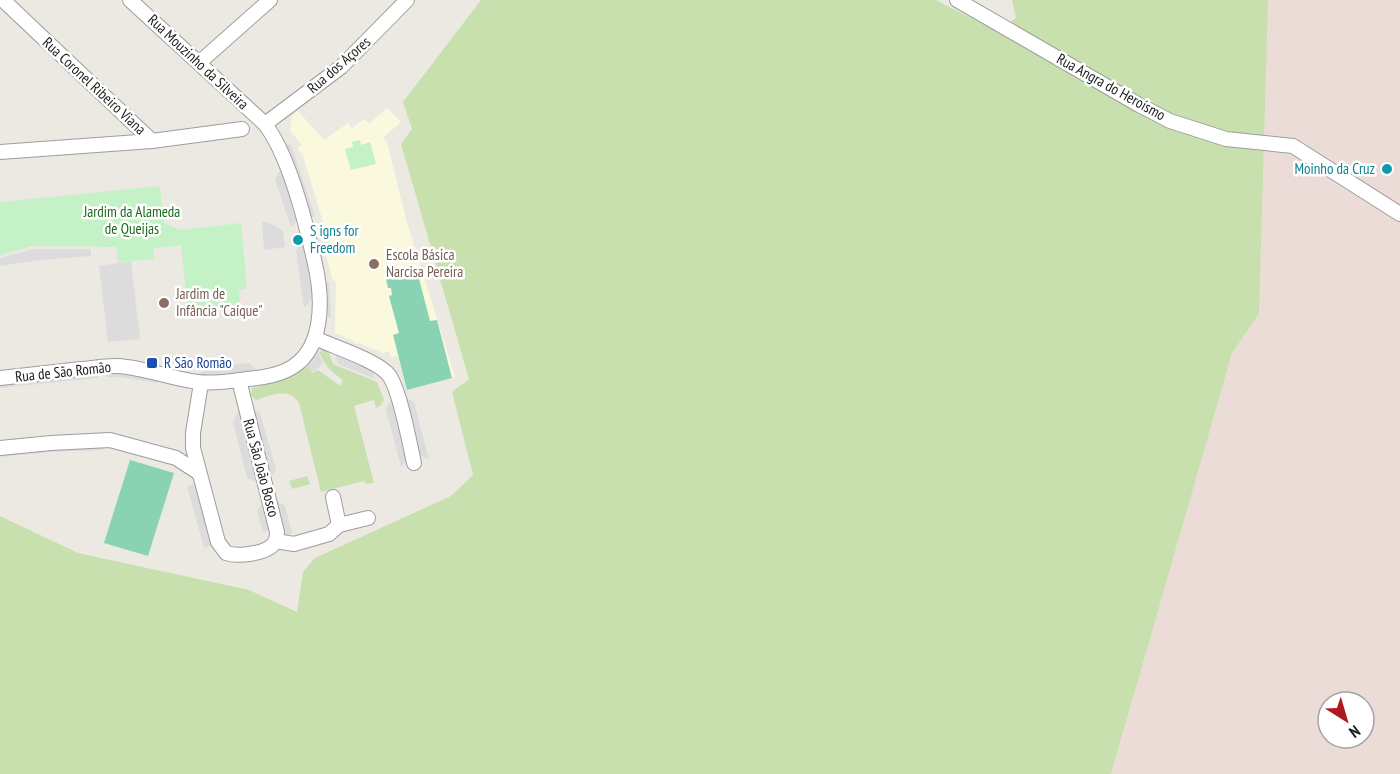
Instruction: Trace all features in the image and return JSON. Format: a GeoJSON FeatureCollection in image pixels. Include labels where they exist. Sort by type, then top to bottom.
{"type":"FeatureCollection","features":[{"type":"Feature","properties":{"kind":"street","name":"Rua Coronel Ribeiro Viana"},"geometry":{"type":"LineString","coordinates":[[3,0],[152,141]]}},
{"type":"Feature","properties":{"kind":"street","name":"Rua Mouzinho da Silveira"},"geometry":{"type":"LineString","coordinates":[[130,0],[265,124]]}},
{"type":"Feature","properties":{"kind":"street"},"geometry":{"type":"LineString","coordinates":[[200,62],[270,0]]}},
{"type":"Feature","properties":{"kind":"street","name":"Rua dos Açores"},"geometry":{"type":"LineString","coordinates":[[265,124],[341,67],[407,0]]}},
{"type":"Feature","properties":{"kind":"street","name":"Rua Angra do Heroísmo"},"geometry":{"type":"LineString","coordinates":[[957,0],[1160,116],[1226,139],[1293,146],[1400,214]]}},
{"type":"Feature","properties":{"kind":"street","name":"Rua de São Romão"},"geometry":{"type":"LineString","coordinates":[[0,378],[106,366],[126,366],[201,383],[266,377],[288,370],[304,356],[315,338],[320,306],[313,256],[306,224],[279,145],[265,124]]}},
{"type":"Feature","properties":{"kind":"street"},"geometry":{"type":"LineString","coordinates":[[152,141],[242,129]]}},
{"type":"Feature","properties":{"kind":"street","name":"Rua Coronel Ribeiro Viana"},"geometry":{"type":"LineString","coordinates":[[0,152],[152,141]]}},
{"type":"Feature","properties":{"kind":"street"},"geometry":{"type":"LineString","coordinates":[[315,338],[374,365],[391,377],[414,463]]}},
{"type":"Feature","properties":{"kind":"street","name":"Rua São João Bosco"},"geometry":{"type":"LineString","coordinates":[[239,380],[275,520],[276,541]]}},
{"type":"Feature","properties":{"kind":"street"},"geometry":{"type":"LineString","coordinates":[[201,383],[193,433],[193,448],[218,542],[226,553],[240,556],[267,549],[276,541],[294,544],[329,534],[339,525],[368,518]]}},
{"type":"Feature","properties":{"kind":"street"},"geometry":{"type":"LineString","coordinates":[[0,448],[110,440],[176,458],[200,473]]}},
{"type":"Feature","properties":{"kind":"street"},"geometry":{"type":"LineString","coordinates":[[333,497],[339,525]]}},
{"type":"Feature","properties":{"kind":"shaded area"},"geometry":{"type":"Polygon","coordinates":[[[1268,0],[1400,0],[1400,774],[1109,774],[1232,353],[1259,314],[1268,0]]]}},
{"type":"Feature","properties":{"kind":"shaded area","name":"Escola Básica Narcisa Pereira"},"geometry":{"type":"Polygon","coordinates":[[[387,108],[401,122],[383,138],[387,142],[406,219],[455,377],[407,390],[398,356],[391,357],[389,351],[383,353],[359,343],[355,344],[354,341],[335,333],[336,281],[333,281],[324,247],[330,245],[303,156],[297,148],[302,145],[290,131],[292,116],[298,111],[324,140],[348,123],[352,128],[364,119],[369,124],[387,108]]]}},
{"type":"Feature","properties":{"kind":"shaded area"},"geometry":{"type":"Polygon","coordinates":[[[285,143],[291,145],[315,216],[310,218],[285,143]]]}},
{"type":"Feature","properties":{"kind":"shaded area"},"geometry":{"type":"Polygon","coordinates":[[[281,169],[298,218],[291,227],[275,180],[281,169]]]}},
{"type":"Feature","properties":{"kind":"shaded area"},"geometry":{"type":"Polygon","coordinates":[[[262,222],[268,222],[283,231],[285,247],[264,250],[262,222]]]}},
{"type":"Feature","properties":{"kind":"shaded area"},"geometry":{"type":"Polygon","coordinates":[[[304,242],[313,298],[304,308],[296,250],[304,242]]]}},
{"type":"Feature","properties":{"kind":"shaded area"},"geometry":{"type":"Polygon","coordinates":[[[34,249],[91,249],[91,256],[0,266],[0,258],[34,249]]]}},
{"type":"Feature","properties":{"kind":"shaded area"},"geometry":{"type":"Polygon","coordinates":[[[131,261],[140,339],[108,342],[99,266],[131,261]]]}},
{"type":"Feature","properties":{"kind":"shaded area"},"geometry":{"type":"Polygon","coordinates":[[[324,280],[329,283],[331,317],[326,317],[324,280]]]}},
{"type":"Feature","properties":{"kind":"shaded area"},"geometry":{"type":"Polygon","coordinates":[[[317,349],[323,363],[313,373],[305,363],[317,349]]]}},
{"type":"Feature","properties":{"kind":"shaded area"},"geometry":{"type":"Polygon","coordinates":[[[334,351],[371,367],[375,379],[338,364],[334,351]]]}},
{"type":"Feature","properties":{"kind":"shaded area"},"geometry":{"type":"Polygon","coordinates":[[[249,363],[259,372],[196,377],[206,368],[249,363]]]}},
{"type":"Feature","properties":{"kind":"shaded area"},"geometry":{"type":"Polygon","coordinates":[[[120,372],[158,378],[157,383],[107,377],[105,373],[120,372]]]}},
{"type":"Feature","properties":{"kind":"shaded area"},"geometry":{"type":"Polygon","coordinates":[[[100,374],[97,378],[0,388],[0,385],[100,374]]]}},
{"type":"Feature","properties":{"kind":"shaded area"},"geometry":{"type":"Polygon","coordinates":[[[403,396],[414,402],[429,460],[418,454],[403,396]]]}},
{"type":"Feature","properties":{"kind":"shaded area"},"geometry":{"type":"Polygon","coordinates":[[[393,397],[408,458],[401,467],[386,409],[393,397]]]}},
{"type":"Feature","properties":{"kind":"shaded area"},"geometry":{"type":"Polygon","coordinates":[[[249,407],[260,413],[276,469],[273,475],[268,476],[249,407]]]}},
{"type":"Feature","properties":{"kind":"shaded area"},"geometry":{"type":"Polygon","coordinates":[[[240,408],[261,484],[247,478],[233,422],[240,408]]]}},
{"type":"Feature","properties":{"kind":"shaded area"},"geometry":{"type":"Polygon","coordinates":[[[105,445],[104,450],[0,457],[0,453],[105,445]]]}},
{"type":"Feature","properties":{"kind":"shaded area"},"geometry":{"type":"Polygon","coordinates":[[[197,483],[214,545],[204,548],[187,486],[197,483]]]}},
{"type":"Feature","properties":{"kind":"shaded area"},"geometry":{"type":"Polygon","coordinates":[[[278,501],[285,506],[292,533],[282,536],[274,502],[278,501]]]}},
{"type":"Feature","properties":{"kind":"shaded area"},"geometry":{"type":"Polygon","coordinates":[[[264,502],[271,530],[263,532],[257,510],[264,502]]]}},
{"type":"Feature","properties":{"kind":"green space"},"geometry":{"type":"Polygon","coordinates":[[[481,0],[936,0],[998,32],[1016,18],[1012,0],[1268,0],[1259,314],[1232,353],[1111,774],[0,774],[0,516],[78,553],[249,590],[297,612],[303,572],[315,558],[451,496],[473,475],[452,392],[469,379],[401,144],[412,129],[403,102],[481,0]]]}},
{"type":"Feature","properties":{"kind":"green space"},"geometry":{"type":"Polygon","coordinates":[[[360,140],[361,145],[370,142],[376,164],[351,170],[345,149],[353,147],[352,142],[360,140]]]}},
{"type":"Feature","properties":{"kind":"green space","name":"Jardim da Alameda de Queijas"},"geometry":{"type":"Polygon","coordinates":[[[160,186],[164,223],[180,230],[241,223],[247,288],[239,290],[241,314],[229,316],[228,307],[188,311],[181,245],[153,249],[155,259],[118,262],[116,247],[33,246],[0,255],[0,202],[160,186]]]}},
{"type":"Feature","properties":{"kind":"green space"},"geometry":{"type":"Polygon","coordinates":[[[416,267],[430,321],[437,320],[452,378],[407,390],[393,335],[399,333],[389,296],[392,295],[391,288],[388,288],[385,275],[416,267]]]}},
{"type":"Feature","properties":{"kind":"green space"},"geometry":{"type":"Polygon","coordinates":[[[328,351],[333,364],[377,382],[384,400],[376,408],[374,400],[354,406],[374,483],[366,484],[364,481],[321,492],[299,403],[290,395],[284,394],[255,400],[251,395],[252,388],[290,377],[308,366],[313,373],[318,370],[340,386],[343,380],[326,364],[319,352],[328,351]]]}},
{"type":"Feature","properties":{"kind":"green space"},"geometry":{"type":"Polygon","coordinates":[[[130,460],[174,473],[148,556],[104,543],[130,460]]]}},
{"type":"Feature","properties":{"kind":"green space"},"geometry":{"type":"Polygon","coordinates":[[[307,476],[310,484],[292,489],[289,481],[307,476]]]}},
{"type":"Feature","properties":{"kind":"place","name":"Moinho da Cruz"},"geometry":{"type":"Point","coordinates":[1387,169]}},
{"type":"Feature","properties":{"kind":"place","name":"S igns for Freedom"},"geometry":{"type":"Point","coordinates":[298,240]}},
{"type":"Feature","properties":{"kind":"place","name":"Escola Básica Narcisa Pereira"},"geometry":{"type":"Point","coordinates":[374,264]}},
{"type":"Feature","properties":{"kind":"place","name":"Jardim de Infância \"Caíque\""},"geometry":{"type":"Point","coordinates":[164,303]}},
{"type":"Feature","properties":{"kind":"place","name":"R São Romão"},"geometry":{"type":"Point","coordinates":[152,363]}}]}
